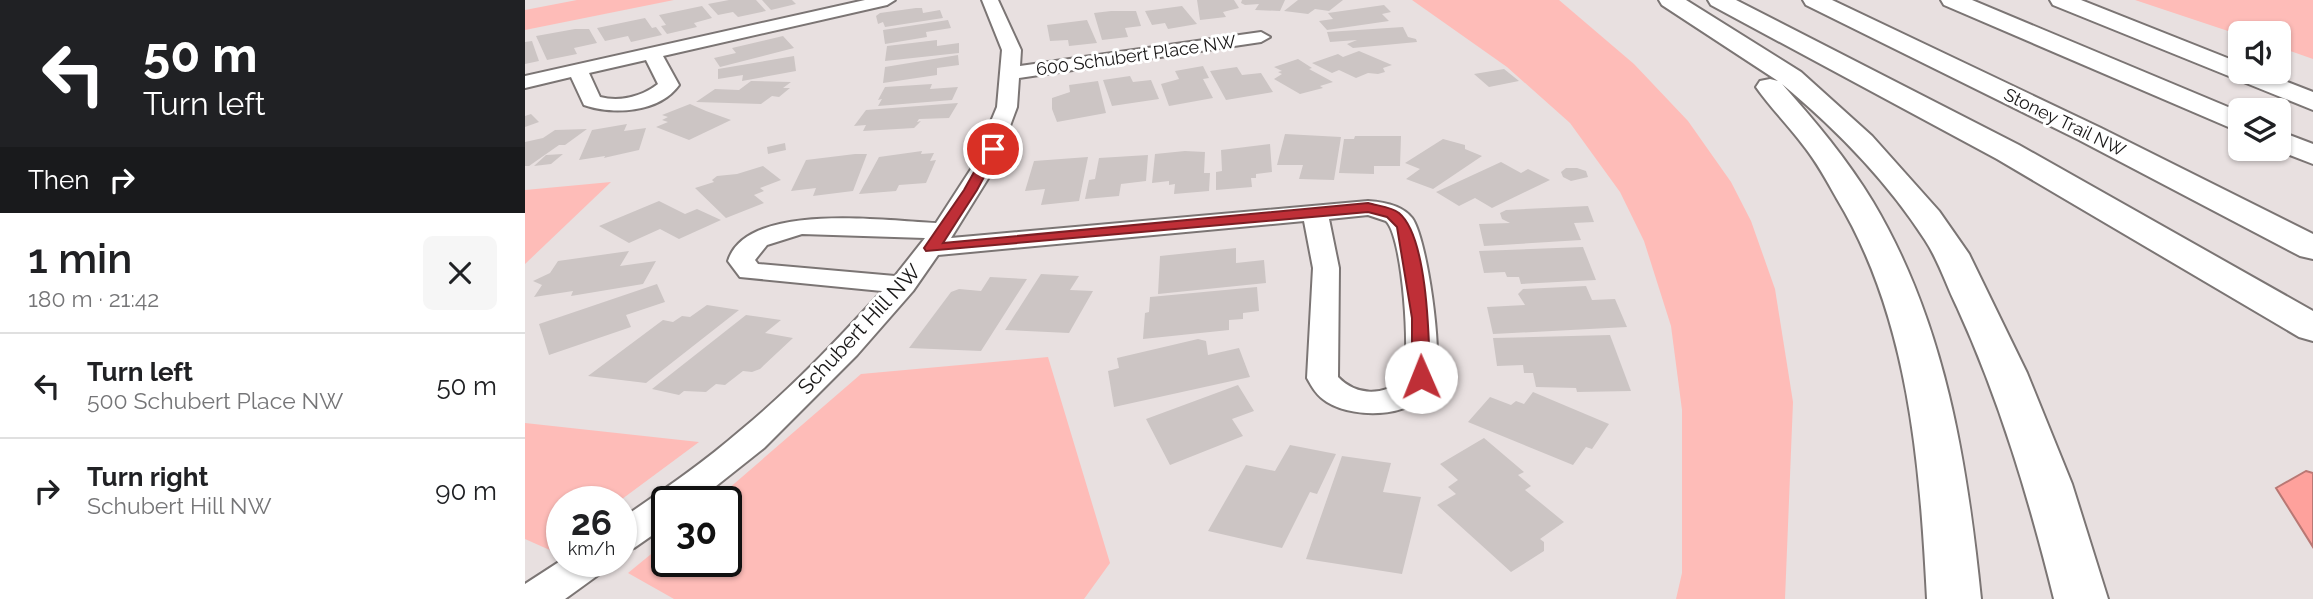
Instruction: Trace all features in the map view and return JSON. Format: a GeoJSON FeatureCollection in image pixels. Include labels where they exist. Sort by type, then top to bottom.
{"type":"FeatureCollection","features":[{"type":"Feature","properties":{"kind":"highway"},"geometry":{"type":"LineString","coordinates":[[1663,0],[1749,64],[1831,158],[1868,220],[1896,281],[1925,375],[1945,483],[1954,599]]}},
{"type":"Feature","properties":{"kind":"highway"},"geometry":{"type":"LineString","coordinates":[[1670,0],[1764,58],[1805,89],[1895,177],[1943,241],[1984,322],[2019,402],[2062,526],[2081,599]]}},
{"type":"Feature","properties":{"kind":"highway"},"geometry":{"type":"LineString","coordinates":[[1719,0],[2008,152],[2313,328]]}},
{"type":"Feature","properties":{"kind":"highway","name":"Stoney Trail NW"},"geometry":{"type":"LineString","coordinates":[[1814,0],[2090,134],[2313,248]]}},
{"type":"Feature","properties":{"kind":"highway"},"geometry":{"type":"LineString","coordinates":[[1952,0],[2228,118]]}},
{"type":"Feature","properties":{"kind":"highway"},"geometry":{"type":"LineString","coordinates":[[2062,0],[2228,55]]}},
{"type":"Feature","properties":{"kind":"highway"},"geometry":{"type":"LineString","coordinates":[[2062,0],[2313,102]]}},
{"type":"Feature","properties":{"kind":"highway"},"geometry":{"type":"LineString","coordinates":[[2291,76],[2313,84]]}},
{"type":"Feature","properties":{"kind":"highway"},"geometry":{"type":"LineString","coordinates":[[2291,145],[2313,155]]}},
{"type":"Feature","properties":{"kind":"street"},"geometry":{"type":"LineString","coordinates":[[525,82],[887,0]]}},
{"type":"Feature","properties":{"kind":"street","name":"Schubert Hill NW"},"geometry":{"type":"LineString","coordinates":[[692,486],[762,431],[828,366],[903,285],[938,239],[993,149],[1005,115],[1012,73],[1005,28],[990,0]]}},
{"type":"Feature","properties":{"kind":"street","name":"600 Schubert Place NW"},"geometry":{"type":"LineString","coordinates":[[1012,73],[1261,37]]}},
{"type":"Feature","properties":{"kind":"street"},"geometry":{"type":"LineString","coordinates":[[578,70],[591,102],[607,105],[633,102],[656,94],[669,85],[652,53]]}},
{"type":"Feature","properties":{"kind":"street"},"geometry":{"type":"LineString","coordinates":[[903,285],[750,271],[741,261],[743,254],[758,240],[800,226],[938,239],[1368,208],[1381,209],[1392,214],[1404,226],[1420,318],[1421,377],[1414,388],[1402,396],[1378,402],[1352,401],[1327,387],[1322,378],[1326,268],[1315,213]]}},
{"type":"Feature","properties":{"kind":"street"},"geometry":{"type":"LineString","coordinates":[[534,599],[566,577]]}},
{"type":"Feature","properties":{"kind":"shaded area"},"geometry":{"type":"Polygon","coordinates":[[[577,0],[674,0],[525,30],[525,10],[577,0]]]}},
{"type":"Feature","properties":{"kind":"shaded area"},"geometry":{"type":"Polygon","coordinates":[[[1412,0],[1559,0],[1634,64],[1688,121],[1731,182],[1751,221],[1775,289],[1793,402],[1785,599],[1676,599],[1682,573],[1682,410],[1671,326],[1644,241],[1620,192],[1570,123],[1507,67],[1412,0]]]}},
{"type":"Feature","properties":{"kind":"shaded area"},"geometry":{"type":"Polygon","coordinates":[[[2135,0],[2313,0],[2313,59],[2291,51],[2291,21],[2228,21],[2228,31],[2135,0]]]}},
{"type":"Feature","properties":{"kind":"shaded area"},"geometry":{"type":"Polygon","coordinates":[[[611,182],[525,264],[525,190],[611,182]]]}},
{"type":"Feature","properties":{"kind":"shaded area"},"geometry":{"type":"Polygon","coordinates":[[[1048,357],[1110,563],[1084,599],[674,599],[635,577],[637,566],[651,554],[651,577],[742,577],[742,486],[732,486],[861,374],[1048,357]]]}},
{"type":"Feature","properties":{"kind":"shaded area"},"geometry":{"type":"Polygon","coordinates":[[[525,423],[699,442],[637,488],[546,486],[546,548],[525,539],[525,423]]]}},
{"type":"Feature","properties":{"kind":"shaded area"},"geometry":{"type":"Polygon","coordinates":[[[2306,471],[2313,473],[2313,547],[2276,488],[2306,471]]]}},
{"type":"Feature","properties":{"kind":"building"},"geometry":{"type":"Polygon","coordinates":[[[729,0],[756,0],[766,11],[738,17],[733,12],[718,15],[708,4],[729,0]]]}},
{"type":"Feature","properties":{"kind":"building"},"geometry":{"type":"Polygon","coordinates":[[[762,0],[792,0],[796,4],[771,10],[762,0]]]}},
{"type":"Feature","properties":{"kind":"building"},"geometry":{"type":"Polygon","coordinates":[[[1197,0],[1234,0],[1239,8],[1223,12],[1226,17],[1200,20],[1197,0]]]}},
{"type":"Feature","properties":{"kind":"building"},"geometry":{"type":"Polygon","coordinates":[[[1242,0],[1285,0],[1280,11],[1255,10],[1259,4],[1245,5],[1241,3],[1242,0]]]}},
{"type":"Feature","properties":{"kind":"building"},"geometry":{"type":"Polygon","coordinates":[[[1298,0],[1343,0],[1329,11],[1315,9],[1308,14],[1284,11],[1298,0]]]}},
{"type":"Feature","properties":{"kind":"building"},"geometry":{"type":"Polygon","coordinates":[[[1384,5],[1391,12],[1382,14],[1389,21],[1327,30],[1319,21],[1333,19],[1328,13],[1384,5]]]}},
{"type":"Feature","properties":{"kind":"building"},"geometry":{"type":"Polygon","coordinates":[[[702,6],[712,18],[694,23],[697,27],[667,34],[661,26],[666,25],[659,15],[702,6]]]}},
{"type":"Feature","properties":{"kind":"building"},"geometry":{"type":"Polygon","coordinates":[[[1182,6],[1197,24],[1168,29],[1165,23],[1152,25],[1145,11],[1182,6]]]}},
{"type":"Feature","properties":{"kind":"building"},"geometry":{"type":"Polygon","coordinates":[[[922,8],[923,13],[940,10],[943,18],[885,27],[883,22],[878,24],[876,16],[880,13],[922,8]]]}},
{"type":"Feature","properties":{"kind":"building"},"geometry":{"type":"Polygon","coordinates":[[[1136,11],[1141,26],[1125,28],[1128,37],[1102,40],[1094,13],[1136,11]]]}},
{"type":"Feature","properties":{"kind":"building"},"geometry":{"type":"Polygon","coordinates":[[[645,18],[652,28],[656,27],[662,35],[631,42],[628,36],[605,41],[597,28],[645,18]]]}},
{"type":"Feature","properties":{"kind":"building"},"geometry":{"type":"Polygon","coordinates":[[[948,20],[951,28],[926,32],[927,37],[885,44],[883,30],[948,20]]]}},
{"type":"Feature","properties":{"kind":"building"},"geometry":{"type":"Polygon","coordinates":[[[1087,20],[1097,43],[1069,46],[1068,40],[1050,41],[1047,25],[1087,20]]]}},
{"type":"Feature","properties":{"kind":"building"},"geometry":{"type":"Polygon","coordinates":[[[1403,27],[1408,37],[1416,39],[1417,42],[1353,48],[1347,44],[1357,40],[1330,42],[1327,32],[1403,27]]]}},
{"type":"Feature","properties":{"kind":"building"},"geometry":{"type":"Polygon","coordinates":[[[589,29],[597,43],[574,48],[577,54],[547,60],[536,36],[589,29]]]}},
{"type":"Feature","properties":{"kind":"building"},"geometry":{"type":"Polygon","coordinates":[[[783,36],[794,48],[720,67],[714,58],[736,53],[732,48],[783,36]]]}},
{"type":"Feature","properties":{"kind":"building"},"geometry":{"type":"Polygon","coordinates":[[[937,40],[937,46],[959,43],[959,53],[885,61],[887,46],[937,40]]]}},
{"type":"Feature","properties":{"kind":"building"},"geometry":{"type":"Polygon","coordinates":[[[532,41],[539,61],[525,64],[525,42],[532,41]]]}},
{"type":"Feature","properties":{"kind":"building"},"geometry":{"type":"Polygon","coordinates":[[[1359,51],[1392,65],[1383,68],[1385,72],[1368,73],[1356,78],[1339,70],[1332,73],[1312,63],[1338,54],[1343,57],[1359,51]]]}},
{"type":"Feature","properties":{"kind":"building"},"geometry":{"type":"Polygon","coordinates":[[[958,55],[959,65],[937,68],[937,75],[883,83],[885,67],[958,55]]]}},
{"type":"Feature","properties":{"kind":"building"},"geometry":{"type":"Polygon","coordinates":[[[794,56],[796,71],[742,81],[743,75],[718,79],[718,69],[794,56]]]}},
{"type":"Feature","properties":{"kind":"building"},"geometry":{"type":"Polygon","coordinates":[[[1298,59],[1312,68],[1309,69],[1333,82],[1320,86],[1323,88],[1300,94],[1274,79],[1282,74],[1278,72],[1282,71],[1274,67],[1298,59]]]}},
{"type":"Feature","properties":{"kind":"building"},"geometry":{"type":"Polygon","coordinates":[[[1203,66],[1209,78],[1203,79],[1213,98],[1169,106],[1161,84],[1179,79],[1175,71],[1203,66]]]}},
{"type":"Feature","properties":{"kind":"building"},"geometry":{"type":"Polygon","coordinates":[[[1237,67],[1242,75],[1261,73],[1273,92],[1226,100],[1210,71],[1237,67]]]}},
{"type":"Feature","properties":{"kind":"building"},"geometry":{"type":"Polygon","coordinates":[[[1504,69],[1519,81],[1489,87],[1474,74],[1504,69]]]}},
{"type":"Feature","properties":{"kind":"building"},"geometry":{"type":"Polygon","coordinates":[[[1130,76],[1133,82],[1151,80],[1159,99],[1112,106],[1103,80],[1130,76]]]}},
{"type":"Feature","properties":{"kind":"building"},"geometry":{"type":"Polygon","coordinates":[[[751,81],[791,82],[783,88],[790,88],[779,97],[772,96],[761,104],[696,102],[715,89],[739,90],[751,81]]]}},
{"type":"Feature","properties":{"kind":"building"},"geometry":{"type":"Polygon","coordinates":[[[1098,81],[1106,113],[1057,122],[1052,109],[1052,98],[1070,92],[1069,85],[1098,81]]]}},
{"type":"Feature","properties":{"kind":"building"},"geometry":{"type":"Polygon","coordinates":[[[932,84],[930,89],[958,87],[952,100],[878,106],[885,87],[932,84]]]}},
{"type":"Feature","properties":{"kind":"building"},"geometry":{"type":"Polygon","coordinates":[[[958,103],[949,118],[919,119],[917,122],[921,121],[914,128],[863,131],[866,125],[854,126],[866,110],[958,103]]]}},
{"type":"Feature","properties":{"kind":"building"},"geometry":{"type":"Polygon","coordinates":[[[690,104],[731,120],[689,140],[656,127],[668,122],[662,120],[668,117],[662,115],[690,104]]]}},
{"type":"Feature","properties":{"kind":"building"},"geometry":{"type":"Polygon","coordinates":[[[531,114],[539,122],[525,127],[525,116],[531,114]]]}},
{"type":"Feature","properties":{"kind":"building"},"geometry":{"type":"Polygon","coordinates":[[[627,124],[624,131],[646,128],[639,150],[604,158],[605,156],[579,160],[592,130],[627,124]]]}},
{"type":"Feature","properties":{"kind":"building"},"geometry":{"type":"Polygon","coordinates":[[[587,129],[565,145],[559,145],[529,166],[525,166],[525,142],[543,138],[555,130],[587,129]]]}},
{"type":"Feature","properties":{"kind":"building"},"geometry":{"type":"Polygon","coordinates":[[[1285,134],[1341,137],[1334,180],[1299,179],[1303,165],[1277,165],[1285,134]]]}},
{"type":"Feature","properties":{"kind":"building"},"geometry":{"type":"Polygon","coordinates":[[[1355,136],[1401,136],[1400,166],[1374,166],[1374,174],[1339,173],[1344,139],[1354,139],[1355,136]]]}},
{"type":"Feature","properties":{"kind":"building"},"geometry":{"type":"Polygon","coordinates":[[[1443,139],[1465,145],[1465,149],[1482,156],[1433,189],[1406,179],[1420,169],[1405,163],[1443,139]]]}},
{"type":"Feature","properties":{"kind":"building"},"geometry":{"type":"Polygon","coordinates":[[[785,143],[786,150],[768,154],[767,147],[785,143]]]}},
{"type":"Feature","properties":{"kind":"building"},"geometry":{"type":"Polygon","coordinates":[[[1270,144],[1272,172],[1256,174],[1256,178],[1251,178],[1252,187],[1216,190],[1216,172],[1222,171],[1221,150],[1270,144]]]}},
{"type":"Feature","properties":{"kind":"building"},"geometry":{"type":"Polygon","coordinates":[[[922,151],[921,154],[934,153],[930,161],[936,160],[926,183],[899,185],[896,191],[859,194],[879,157],[922,151]]]}},
{"type":"Feature","properties":{"kind":"building"},"geometry":{"type":"Polygon","coordinates":[[[1205,152],[1204,173],[1210,173],[1209,191],[1174,194],[1175,184],[1169,185],[1169,181],[1152,183],[1155,154],[1205,152]]]}},
{"type":"Feature","properties":{"kind":"building"},"geometry":{"type":"Polygon","coordinates":[[[563,154],[551,164],[534,166],[546,155],[563,154]]]}},
{"type":"Feature","properties":{"kind":"building"},"geometry":{"type":"Polygon","coordinates":[[[867,154],[853,191],[813,196],[816,188],[791,191],[806,160],[867,154]]]}},
{"type":"Feature","properties":{"kind":"building"},"geometry":{"type":"Polygon","coordinates":[[[1148,155],[1146,181],[1121,184],[1119,196],[1085,199],[1089,180],[1095,179],[1099,158],[1148,155]]]}},
{"type":"Feature","properties":{"kind":"building"},"geometry":{"type":"Polygon","coordinates":[[[1088,157],[1079,201],[1041,205],[1045,189],[1025,191],[1034,161],[1088,157]]]}},
{"type":"Feature","properties":{"kind":"building"},"geometry":{"type":"Polygon","coordinates":[[[1501,162],[1521,173],[1528,169],[1550,180],[1492,208],[1475,198],[1459,206],[1436,192],[1501,162]]]}},
{"type":"Feature","properties":{"kind":"building"},"geometry":{"type":"Polygon","coordinates":[[[763,166],[781,180],[760,188],[764,191],[754,195],[764,203],[726,218],[695,188],[714,182],[712,180],[717,176],[737,174],[763,166]]]}},
{"type":"Feature","properties":{"kind":"building"},"geometry":{"type":"Polygon","coordinates":[[[1566,168],[1586,171],[1588,177],[1571,181],[1563,177],[1561,172],[1566,168]]]}},
{"type":"Feature","properties":{"kind":"building"},"geometry":{"type":"Polygon","coordinates":[[[659,201],[685,214],[697,209],[721,220],[679,239],[660,229],[629,243],[599,226],[659,201]]]}},
{"type":"Feature","properties":{"kind":"building"},"geometry":{"type":"Polygon","coordinates":[[[1588,206],[1594,222],[1574,223],[1581,240],[1484,246],[1479,224],[1510,223],[1502,219],[1500,213],[1506,210],[1588,206]]]}},
{"type":"Feature","properties":{"kind":"building"},"geometry":{"type":"Polygon","coordinates":[[[1583,247],[1596,280],[1521,284],[1519,277],[1507,277],[1505,272],[1484,273],[1479,251],[1583,247]]]}},
{"type":"Feature","properties":{"kind":"building"},"geometry":{"type":"Polygon","coordinates":[[[1236,248],[1236,263],[1264,260],[1266,283],[1158,294],[1160,256],[1236,248]]]}},
{"type":"Feature","properties":{"kind":"building"},"geometry":{"type":"Polygon","coordinates":[[[629,251],[620,266],[656,261],[643,284],[571,296],[573,291],[534,297],[542,285],[533,281],[550,273],[558,261],[629,251]]]}},
{"type":"Feature","properties":{"kind":"building"},"geometry":{"type":"Polygon","coordinates":[[[1041,274],[1079,276],[1070,290],[1093,291],[1069,333],[1005,330],[1041,274]]]}},
{"type":"Feature","properties":{"kind":"building"},"geometry":{"type":"Polygon","coordinates":[[[990,277],[1027,279],[981,351],[909,348],[951,292],[959,289],[981,291],[990,277]]]}},
{"type":"Feature","properties":{"kind":"building"},"geometry":{"type":"Polygon","coordinates":[[[657,284],[665,302],[626,315],[631,327],[549,355],[539,324],[657,284]]]}},
{"type":"Feature","properties":{"kind":"building"},"geometry":{"type":"Polygon","coordinates":[[[1586,286],[1592,300],[1615,299],[1627,327],[1493,334],[1487,307],[1525,305],[1518,294],[1523,289],[1586,286]]]}},
{"type":"Feature","properties":{"kind":"building"},"geometry":{"type":"Polygon","coordinates":[[[1257,287],[1259,311],[1243,313],[1243,319],[1229,320],[1229,330],[1143,339],[1145,313],[1149,312],[1150,297],[1257,287]]]}},
{"type":"Feature","properties":{"kind":"building"},"geometry":{"type":"Polygon","coordinates":[[[707,305],[739,310],[646,383],[588,376],[663,320],[673,322],[682,316],[690,317],[707,305]]]}},
{"type":"Feature","properties":{"kind":"building"},"geometry":{"type":"Polygon","coordinates":[[[746,315],[781,320],[765,333],[793,338],[760,369],[743,371],[725,385],[716,384],[706,392],[684,391],[679,395],[652,389],[746,315]]]}},
{"type":"Feature","properties":{"kind":"building"},"geometry":{"type":"Polygon","coordinates":[[[1610,335],[1631,391],[1577,392],[1576,388],[1536,387],[1533,373],[1524,373],[1523,365],[1497,366],[1493,338],[1610,335]]]}},
{"type":"Feature","properties":{"kind":"building"},"geometry":{"type":"Polygon","coordinates":[[[1198,339],[1206,341],[1208,355],[1239,348],[1250,377],[1114,407],[1108,371],[1119,368],[1117,358],[1198,339]]]}},
{"type":"Feature","properties":{"kind":"building"},"geometry":{"type":"Polygon","coordinates":[[[1238,385],[1254,411],[1232,419],[1243,436],[1170,465],[1146,419],[1238,385]]]}},
{"type":"Feature","properties":{"kind":"building"},"geometry":{"type":"Polygon","coordinates":[[[1533,392],[1609,424],[1592,449],[1586,447],[1573,465],[1468,422],[1490,397],[1511,405],[1516,401],[1524,404],[1533,392]]]}},
{"type":"Feature","properties":{"kind":"building"},"geometry":{"type":"Polygon","coordinates":[[[1484,438],[1524,472],[1518,475],[1531,486],[1525,490],[1564,522],[1540,539],[1544,542],[1544,551],[1511,572],[1437,505],[1456,494],[1448,487],[1458,480],[1440,464],[1484,438]]]}},
{"type":"Feature","properties":{"kind":"building"},"geometry":{"type":"Polygon","coordinates":[[[1290,445],[1336,454],[1317,494],[1310,492],[1282,548],[1208,531],[1246,465],[1275,471],[1290,445]]]}},
{"type":"Feature","properties":{"kind":"building"},"geometry":{"type":"Polygon","coordinates":[[[1342,456],[1391,463],[1383,492],[1421,497],[1402,574],[1306,559],[1342,456]]]}},
{"type":"Feature","properties":{"kind":"route"},"geometry":{"type":"LineString","coordinates":[[993,149],[945,231],[932,248],[1368,208],[1381,209],[1392,214],[1401,220],[1404,226],[1415,281],[1420,318],[1421,377]]}}]}
